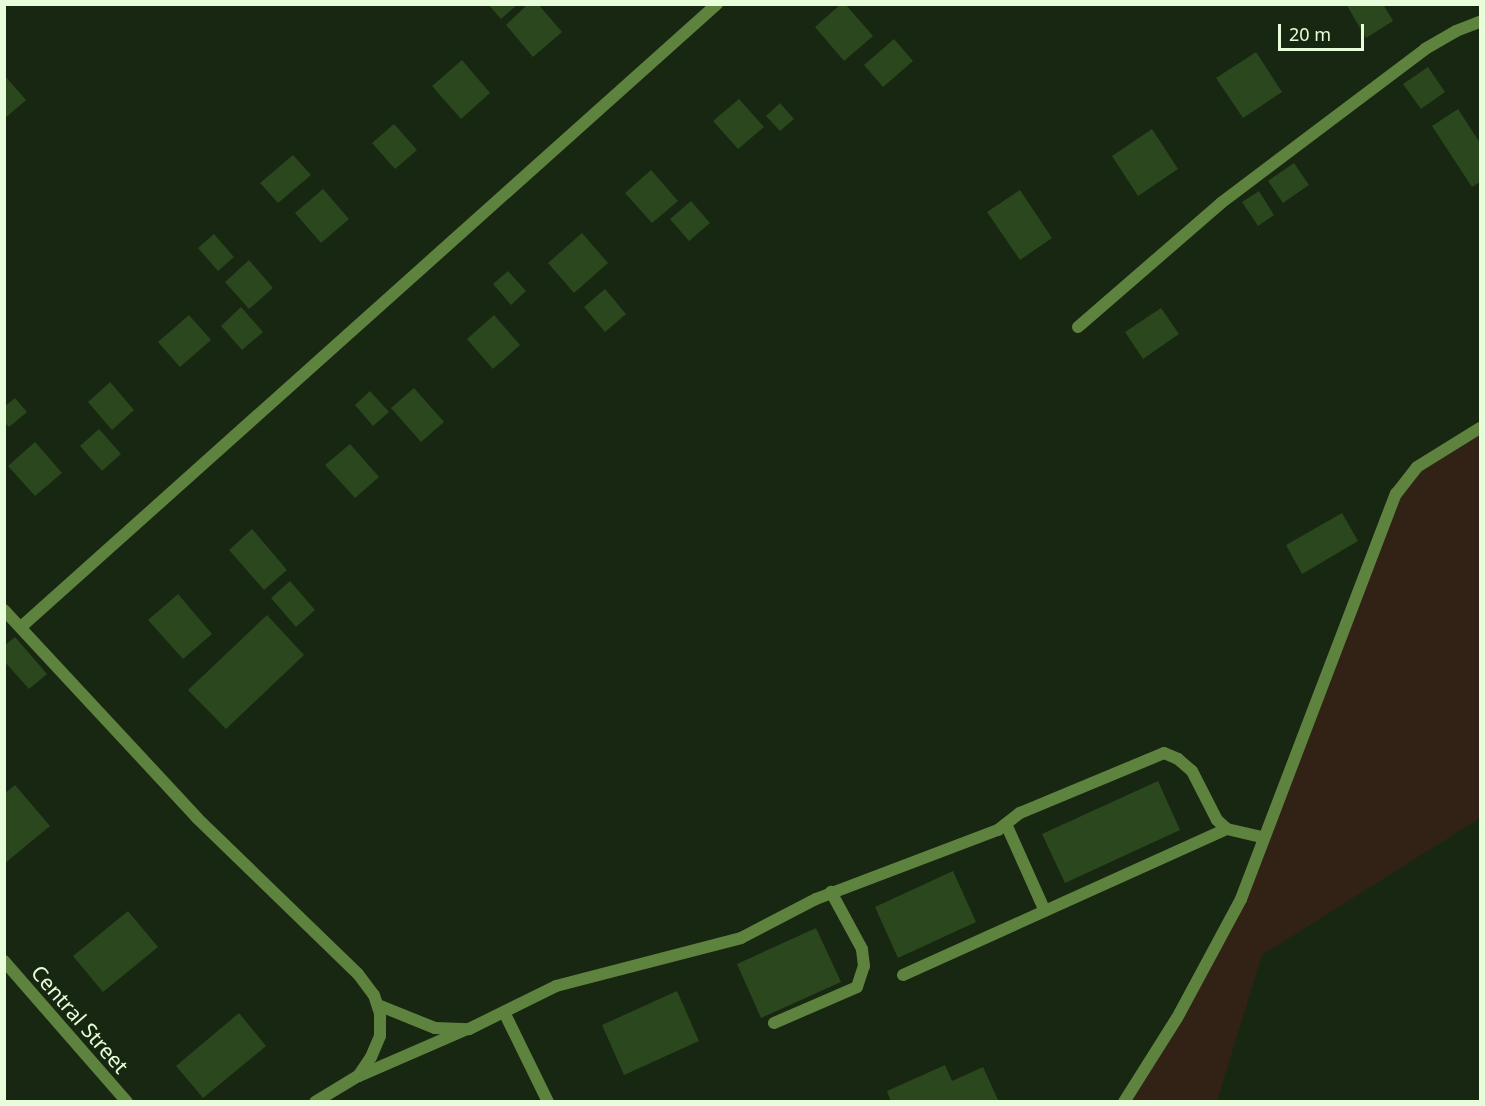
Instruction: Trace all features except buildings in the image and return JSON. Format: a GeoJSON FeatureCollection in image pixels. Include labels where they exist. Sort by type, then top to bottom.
{"type":"FeatureCollection","features":[{"type":"Feature","properties":{"kind":"street"},"geometry":{"type":"LineString","coordinates":[[21,627],[717,4]]}},
{"type":"Feature","properties":{"kind":"street"},"geometry":{"type":"LineString","coordinates":[[1078,327],[1221,203],[1425,49],[1456,31],[1480,22]]}},
{"type":"Feature","properties":{"kind":"street"},"geometry":{"type":"LineString","coordinates":[[1124,1101],[1177,1018],[1241,899],[1396,494],[1417,467],[1480,428]]}},
{"type":"Feature","properties":{"kind":"street"},"geometry":{"type":"LineString","coordinates":[[4,610],[197,818],[358,974],[374,994],[381,1013],[380,1036],[371,1057],[358,1076]]}},
{"type":"Feature","properties":{"kind":"street"},"geometry":{"type":"LineString","coordinates":[[315,1101],[358,1076],[469,1029],[556,986],[741,938],[831,892],[998,830],[1020,813],[1164,753],[1178,759],[1192,771],[1217,820],[1227,829],[1263,837]]}},
{"type":"Feature","properties":{"kind":"street"},"geometry":{"type":"LineString","coordinates":[[1006,824],[1045,910]]}},
{"type":"Feature","properties":{"kind":"street"},"geometry":{"type":"LineString","coordinates":[[903,975],[1227,829]]}},
{"type":"Feature","properties":{"kind":"street"},"geometry":{"type":"LineString","coordinates":[[774,1023],[857,987],[864,966],[862,949],[831,892]]}},
{"type":"Feature","properties":{"kind":"street","name":"Central Street"},"geometry":{"type":"LineString","coordinates":[[4,962],[127,1101]]}},
{"type":"Feature","properties":{"kind":"street"},"geometry":{"type":"LineString","coordinates":[[378,1005],[435,1028],[469,1029]]}},
{"type":"Feature","properties":{"kind":"street"},"geometry":{"type":"LineString","coordinates":[[504,1011],[548,1101]]}},
{"type":"Feature","properties":{"kind":"shaded area"},"geometry":{"type":"Polygon","coordinates":[[[1480,428],[1480,818],[1262,955],[1217,1101],[1124,1102],[1241,899],[1396,494],[1417,467],[1480,428]]]}}]}
